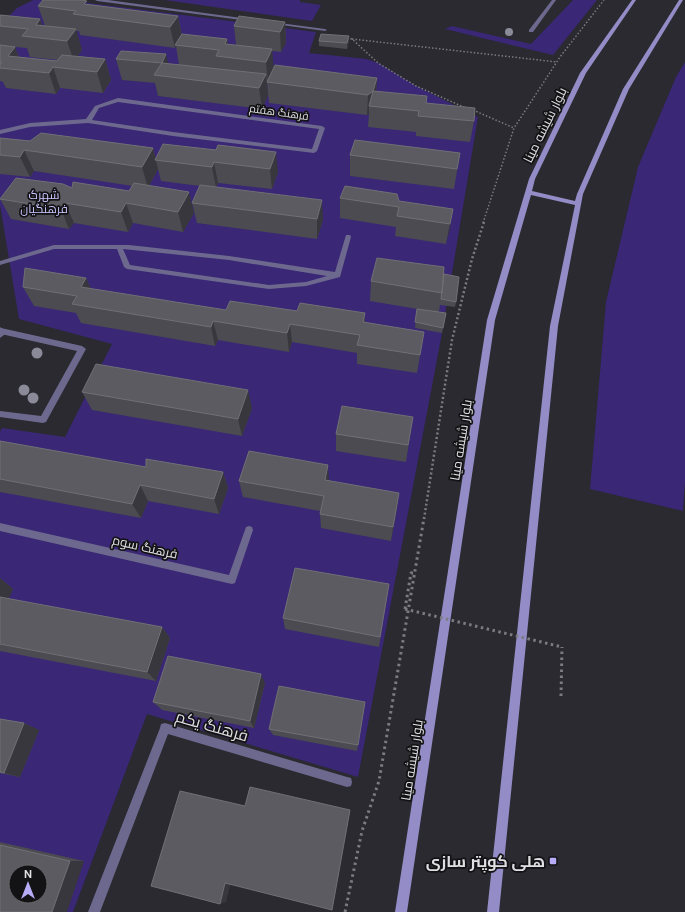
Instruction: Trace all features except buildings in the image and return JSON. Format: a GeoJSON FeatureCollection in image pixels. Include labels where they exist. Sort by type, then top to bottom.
{"type":"FeatureCollection","features":[{"type":"Feature","properties":{"kind":"main road","name":"بلوار شیشه مینا"},"geometry":{"type":"LineString","coordinates":[[401,912],[491,320],[532,179],[583,73],[634,0]]}},
{"type":"Feature","properties":{"kind":"main road"},"geometry":{"type":"LineString","coordinates":[[493,912],[554,326],[580,194],[626,89],[681,0]]}},
{"type":"Feature","properties":{"kind":"main road"},"geometry":{"type":"LineString","coordinates":[[528,192],[578,204]]}},
{"type":"Feature","properties":{"kind":"street"},"geometry":{"type":"LineString","coordinates":[[97,0],[254,20]]}},
{"type":"Feature","properties":{"kind":"street"},"geometry":{"type":"LineString","coordinates":[[531,30],[554,0]]}},
{"type":"Feature","properties":{"kind":"street"},"geometry":{"type":"LineString","coordinates":[[270,22],[325,30]]}},
{"type":"Feature","properties":{"kind":"street","name":"فرهنگ هفتم"},"geometry":{"type":"LineString","coordinates":[[0,132],[30,125],[88,121],[173,134],[314,151],[322,128],[118,100],[97,107],[88,121]]}},
{"type":"Feature","properties":{"kind":"street"},"geometry":{"type":"LineString","coordinates":[[338,275],[348,237]]}},
{"type":"Feature","properties":{"kind":"street"},"geometry":{"type":"LineString","coordinates":[[0,263],[54,247],[119,247],[229,258],[338,275]]}},
{"type":"Feature","properties":{"kind":"street"},"geometry":{"type":"LineString","coordinates":[[119,247],[127,267],[269,287],[306,284],[338,275]]}},
{"type":"Feature","properties":{"kind":"street"},"geometry":{"type":"LineString","coordinates":[[0,332],[82,349],[43,420],[0,414]]}},
{"type":"Feature","properties":{"kind":"street","name":"فرهنگ سوم"},"geometry":{"type":"LineString","coordinates":[[0,527],[232,580],[250,530]]}},
{"type":"Feature","properties":{"kind":"street","name":"فرهنگ یکم"},"geometry":{"type":"LineString","coordinates":[[94,912],[165,728],[347,782]]}},
{"type":"Feature","properties":{"kind":"path"},"geometry":{"type":"LineString","coordinates":[[344,912],[362,831],[379,781],[416,573],[452,340],[472,259],[514,128],[557,62],[604,0]]}},
{"type":"Feature","properties":{"kind":"path"},"geometry":{"type":"LineString","coordinates":[[325,30],[352,39],[557,62]]}},
{"type":"Feature","properties":{"kind":"path"},"geometry":{"type":"LineString","coordinates":[[352,39],[378,63],[416,86],[514,128]]}},
{"type":"Feature","properties":{"kind":"path"},"geometry":{"type":"LineString","coordinates":[[416,573],[411,573],[405,609],[562,647],[561,696]]}},
{"type":"Feature","properties":{"kind":"shaded area"},"geometry":{"type":"Polygon","coordinates":[[[33,0],[65,0],[316,32],[309,53],[367,59],[378,63],[416,86],[478,117],[442,333],[358,777],[147,714],[73,912],[0,912],[0,432],[2,428],[65,437],[112,344],[19,319],[0,205],[0,25],[17,8],[33,0]]]}},
{"type":"Feature","properties":{"kind":"shaded area"},"geometry":{"type":"Polygon","coordinates":[[[165,0],[300,0],[300,2],[321,5],[312,21],[165,0]]]}},
{"type":"Feature","properties":{"kind":"shaded area"},"geometry":{"type":"Polygon","coordinates":[[[573,0],[597,0],[553,55],[445,29],[452,26],[531,44],[573,0]]]}},
{"type":"Feature","properties":{"kind":"shaded area"},"geometry":{"type":"Polygon","coordinates":[[[685,62],[685,482],[683,511],[590,489],[606,302],[638,167],[676,77],[685,62]]]}},
{"type":"Feature","properties":{"kind":"place","name":"هلی کوپتر سازی"},"geometry":{"type":"Point","coordinates":[553,861]}},
{"type":"Feature","properties":{"kind":"district","name":"شهرک فرهنگیان"},"geometry":{"type":"Point","coordinates":[44,202]}}]}
